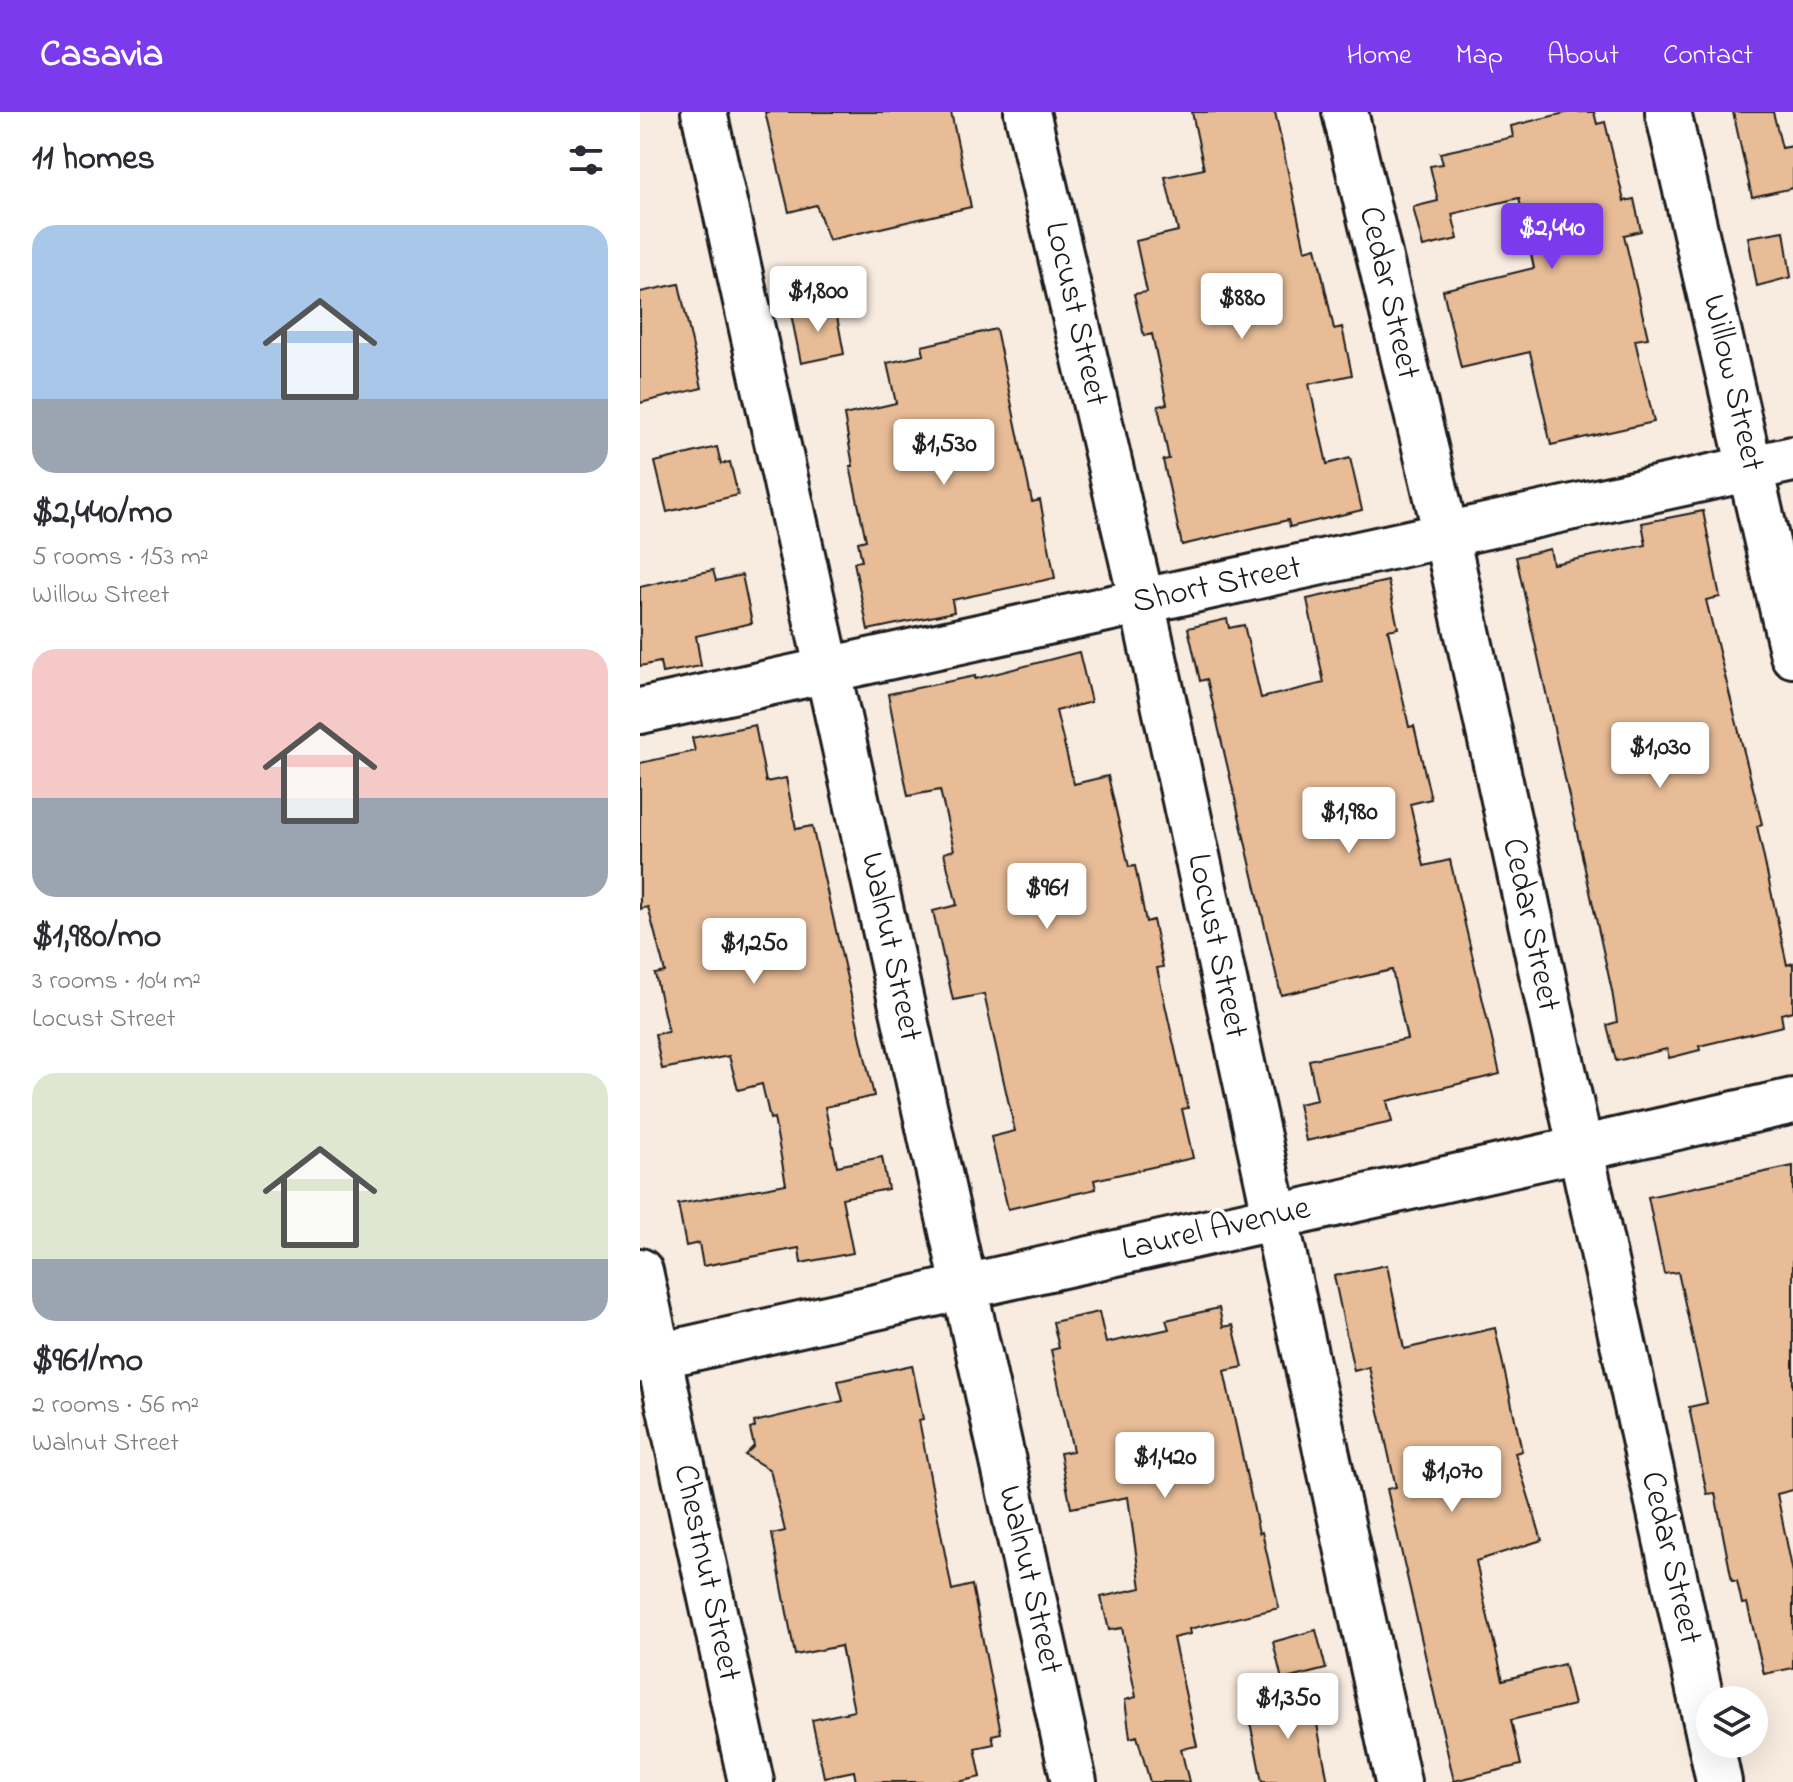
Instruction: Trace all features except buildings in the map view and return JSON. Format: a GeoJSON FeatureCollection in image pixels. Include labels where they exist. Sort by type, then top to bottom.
{"type":"FeatureCollection","features":[{"type":"Feature","properties":{"kind":"street","name":"Walnut Street"},"geometry":{"type":"LineString","coordinates":[[704,112],[1074,1782]]}},
{"type":"Feature","properties":{"kind":"street","name":"Locust Street"},"geometry":{"type":"LineString","coordinates":[[1027,112],[1142,602],[1398,1782]]}},
{"type":"Feature","properties":{"kind":"street","name":"Cedar Street"},"geometry":{"type":"LineString","coordinates":[[1345,112],[1446,535],[1698,1686]]}},
{"type":"Feature","properties":{"kind":"street","name":"Willow Street"},"geometry":{"type":"LineString","coordinates":[[1668,112],[1772,464],[1793,655]]}},
{"type":"Feature","properties":{"kind":"street","name":"Short Street"},"geometry":{"type":"LineString","coordinates":[[640,711],[1772,464]]}},
{"type":"Feature","properties":{"kind":"street","name":"Laurel Avenue"},"geometry":{"type":"LineString","coordinates":[[650,1358],[1793,1101]]}},
{"type":"Feature","properties":{"kind":"street","name":"Chestnut Street"},"geometry":{"type":"LineString","coordinates":[[640,1271],[650,1358],[751,1782]]}},
{"type":"Feature","properties":{"kind":"street","name":"Cedar Street"},"geometry":{"type":"LineString","coordinates":[[1714,1758],[1719,1782]]}}]}
